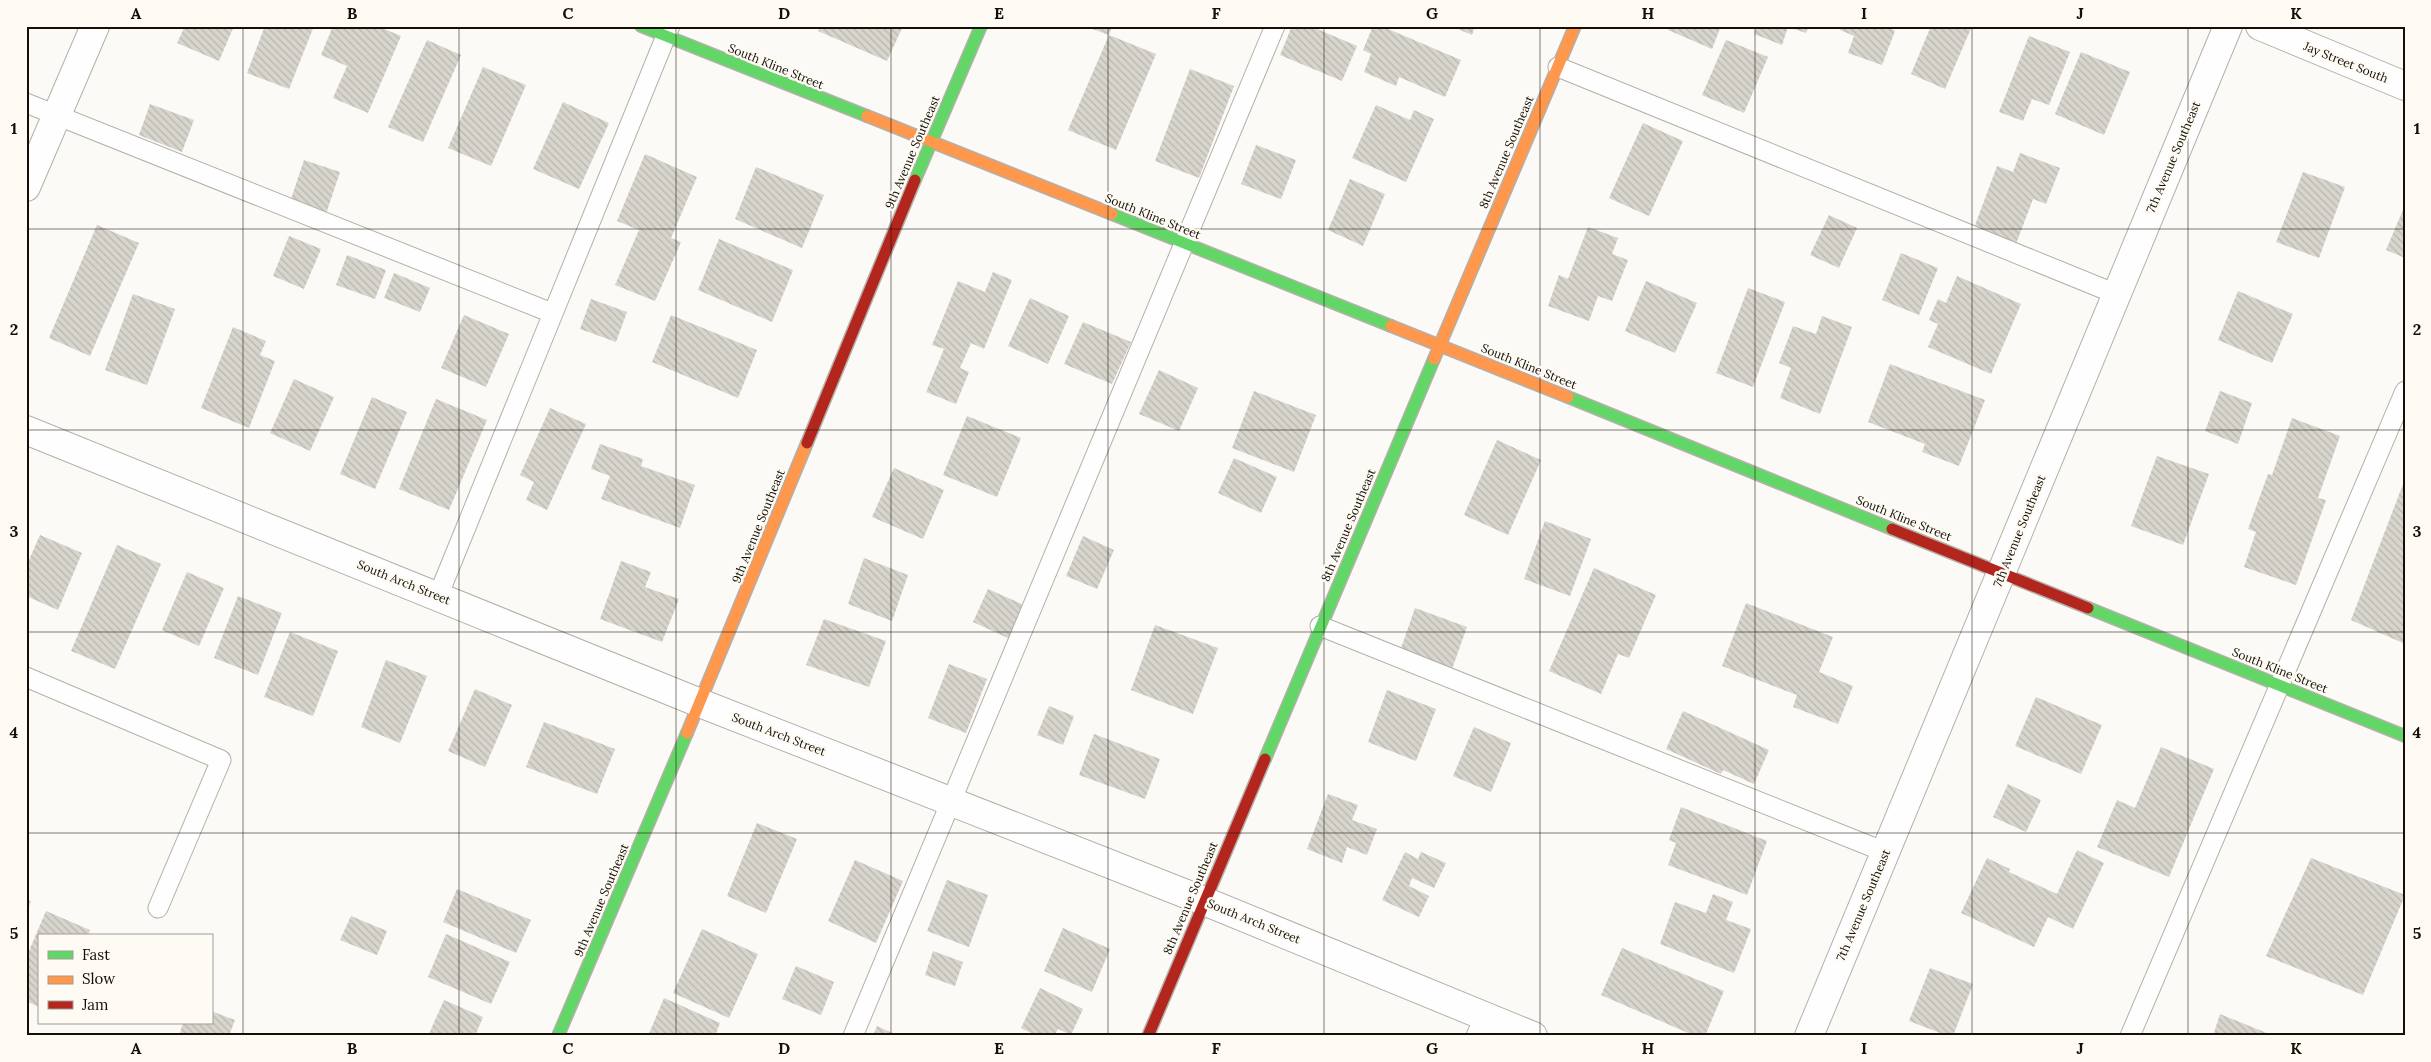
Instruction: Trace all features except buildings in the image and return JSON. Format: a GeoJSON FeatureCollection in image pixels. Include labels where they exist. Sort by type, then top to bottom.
{"type":"FeatureCollection","features":[{"type":"Feature","properties":{"kind":"street"},"geometry":{"type":"LineString","coordinates":[[26,187],[95,26]]}},
{"type":"Feature","properties":{"kind":"street","name":"South Kline Street"},"geometry":{"type":"LineString","coordinates":[[641,26],[668,31],[930,143],[1439,344],[2405,736]]}},
{"type":"Feature","properties":{"kind":"street","name":"9th Avenue Southeast"},"geometry":{"type":"LineString","coordinates":[[558,1036],[700,703],[930,143],[981,26]]}},
{"type":"Feature","properties":{"kind":"street","name":"8th Avenue Southeast"},"geometry":{"type":"LineString","coordinates":[[1148,1036],[1575,26]]}},
{"type":"Feature","properties":{"kind":"street","name":"7th Avenue Southeast"},"geometry":{"type":"LineString","coordinates":[[1809,1036],[2228,26]]}},
{"type":"Feature","properties":{"kind":"street","name":"Jay Street South"},"geometry":{"type":"LineString","coordinates":[[2260,26],[2405,86]]}},
{"type":"Feature","properties":{"kind":"street","name":"South Arch Street"},"geometry":{"type":"LineString","coordinates":[[26,430],[700,703],[1204,901],[1481,1026],[1533,1036]]}},
{"type":"Feature","properties":{"kind":"lane"},"geometry":{"type":"LineString","coordinates":[[853,1036],[1183,243],[1276,26]]}},
{"type":"Feature","properties":{"kind":"lane"},"geometry":{"type":"LineString","coordinates":[[438,596],[668,31]]}},
{"type":"Feature","properties":{"kind":"lane"},"geometry":{"type":"LineString","coordinates":[[1558,67],[2116,294]]}},
{"type":"Feature","properties":{"kind":"lane"},"geometry":{"type":"LineString","coordinates":[[26,103],[552,314]]}},
{"type":"Feature","properties":{"kind":"lane"},"geometry":{"type":"LineString","coordinates":[[2130,1036],[2405,391]]}},
{"type":"Feature","properties":{"kind":"lane"},"geometry":{"type":"LineString","coordinates":[[1320,626],[1885,852]]}},
{"type":"Feature","properties":{"kind":"lane"},"geometry":{"type":"LineString","coordinates":[[26,677],[221,760],[158,908]]}},
{"type":"Feature","properties":{"kind":"traffic: fast"},"geometry":{"type":"LineString","coordinates":[[641,26],[867,116]]}},
{"type":"Feature","properties":{"kind":"traffic: fast"},"geometry":{"type":"LineString","coordinates":[[915,180],[981,26]]}},
{"type":"Feature","properties":{"kind":"traffic: fast"},"geometry":{"type":"LineString","coordinates":[[1112,214],[1391,326]]}},
{"type":"Feature","properties":{"kind":"traffic: fast"},"geometry":{"type":"LineString","coordinates":[[1265,759],[1434,359]]}},
{"type":"Feature","properties":{"kind":"traffic: fast"},"geometry":{"type":"LineString","coordinates":[[1568,397],[1892,529]]}},
{"type":"Feature","properties":{"kind":"traffic: fast"},"geometry":{"type":"LineString","coordinates":[[2088,608],[2405,736]]}},
{"type":"Feature","properties":{"kind":"traffic: fast"},"geometry":{"type":"LineString","coordinates":[[558,1036],[687,733]]}},
{"type":"Feature","properties":{"kind":"traffic: slow"},"geometry":{"type":"LineString","coordinates":[[1434,359],[1575,26]]}},
{"type":"Feature","properties":{"kind":"traffic: slow"},"geometry":{"type":"LineString","coordinates":[[867,116],[1112,214]]}},
{"type":"Feature","properties":{"kind":"traffic: slow"},"geometry":{"type":"LineString","coordinates":[[1391,326],[1568,397]]}},
{"type":"Feature","properties":{"kind":"traffic: slow"},"geometry":{"type":"LineString","coordinates":[[687,733],[807,443]]}},
{"type":"Feature","properties":{"kind":"traffic: jam"},"geometry":{"type":"LineString","coordinates":[[807,443],[915,180]]}},
{"type":"Feature","properties":{"kind":"traffic: jam"},"geometry":{"type":"LineString","coordinates":[[1892,529],[2088,608]]}},
{"type":"Feature","properties":{"kind":"traffic: jam"},"geometry":{"type":"LineString","coordinates":[[1148,1036],[1265,759]]}}]}
